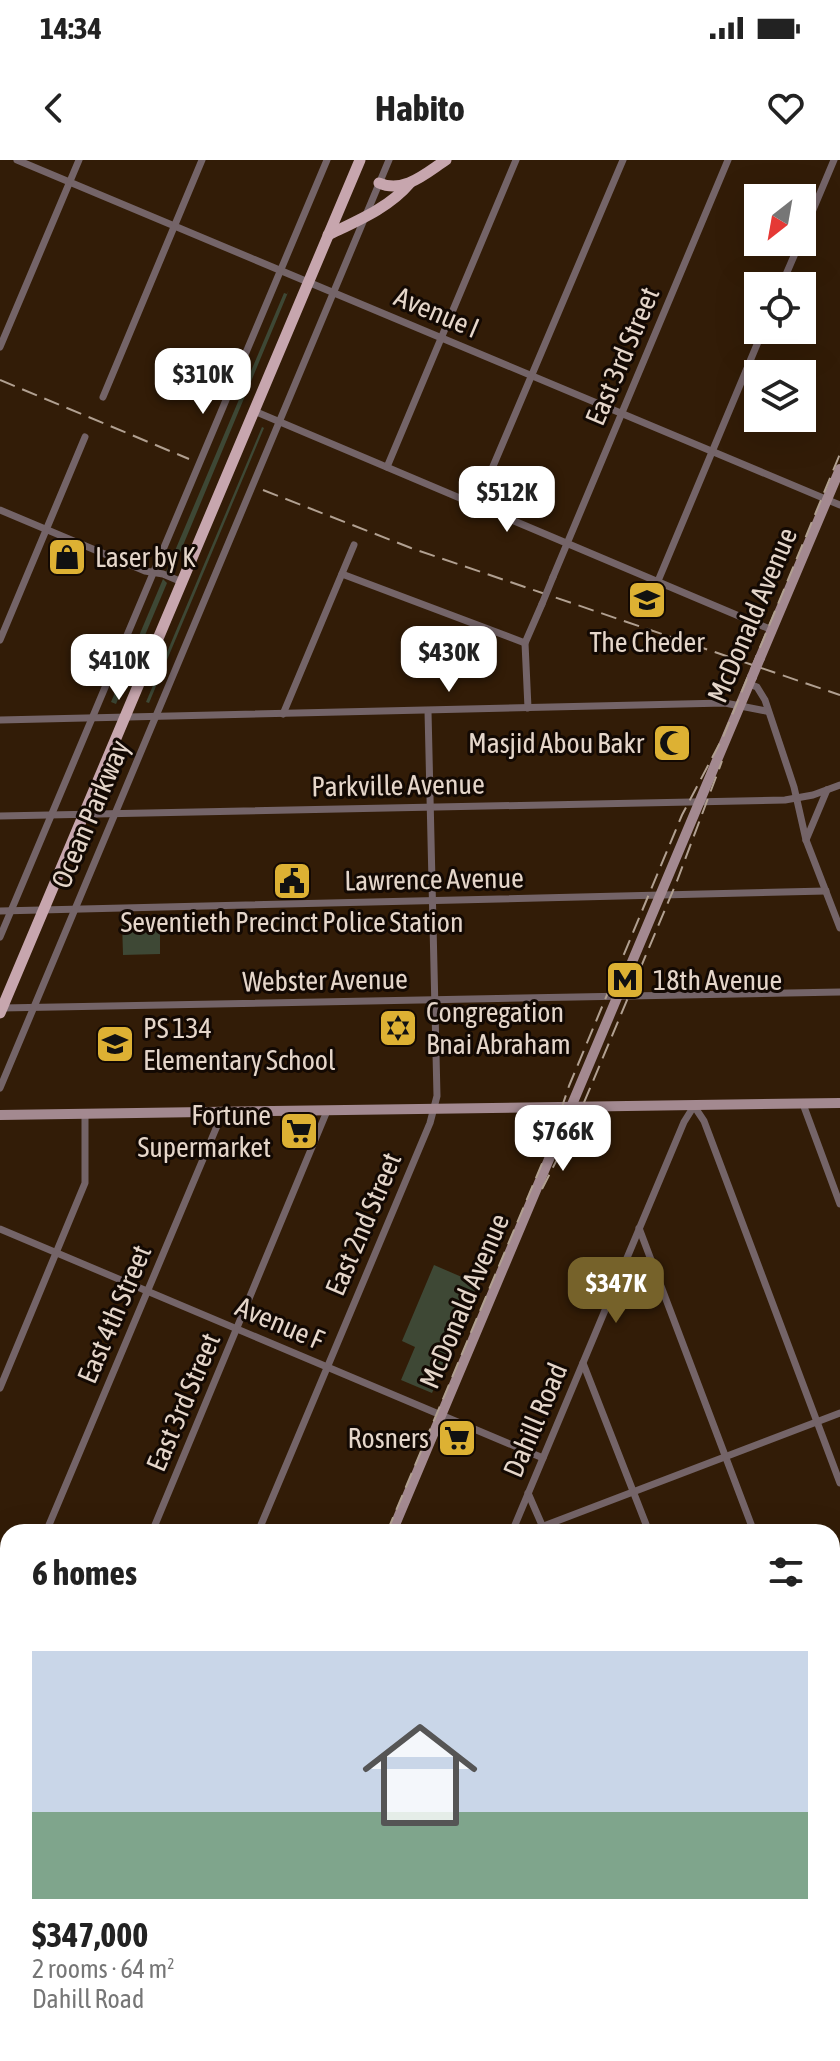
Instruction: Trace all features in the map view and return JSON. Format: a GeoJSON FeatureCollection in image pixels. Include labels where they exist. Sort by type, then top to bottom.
{"type":"FeatureCollection","features":[{"type":"Feature","properties":{"kind":"main road","name":"Ocean Parkway"},"geometry":{"type":"LineString","coordinates":[[1,1010],[360,160]]}},
{"type":"Feature","properties":{"kind":"main road"},"geometry":{"type":"LineString","coordinates":[[328,235],[365,217],[446,160]]}},
{"type":"Feature","properties":{"kind":"main road"},"geometry":{"type":"LineString","coordinates":[[379,183],[394,188],[410,183]]}},
{"type":"Feature","properties":{"kind":"main road","name":"McDonald Avenue"},"geometry":{"type":"LineString","coordinates":[[395,1524],[840,469]]}},
{"type":"Feature","properties":{"kind":"main road"},"geometry":{"type":"LineString","coordinates":[[827,500],[840,491]]}},
{"type":"Feature","properties":{"kind":"main road"},"geometry":{"type":"LineString","coordinates":[[0,1115],[840,1103]]}},
{"type":"Feature","properties":{"kind":"street","name":"Avenue I"},"geometry":{"type":"LineString","coordinates":[[17,160],[840,505]]}},
{"type":"Feature","properties":{"kind":"street"},"geometry":{"type":"LineString","coordinates":[[0,347],[79,160]]}},
{"type":"Feature","properties":{"kind":"street"},"geometry":{"type":"LineString","coordinates":[[103,397],[202,160]]}},
{"type":"Feature","properties":{"kind":"street","name":"Ocean Parkway"},"geometry":{"type":"LineString","coordinates":[[0,937],[327,160]]}},
{"type":"Feature","properties":{"kind":"street","name":"Ocean Parkway"},"geometry":{"type":"LineString","coordinates":[[0,1088],[389,160]]}},
{"type":"Feature","properties":{"kind":"street"},"geometry":{"type":"LineString","coordinates":[[387,467],[516,160]]}},
{"type":"Feature","properties":{"kind":"street"},"geometry":{"type":"LineString","coordinates":[[477,504],[623,160]]}},
{"type":"Feature","properties":{"kind":"street","name":"East 3rd Street"},"geometry":{"type":"LineString","coordinates":[[528,708],[525,643],[728,160]]}},
{"type":"Feature","properties":{"kind":"street"},"geometry":{"type":"LineString","coordinates":[[816,203],[834,160]]}},
{"type":"Feature","properties":{"kind":"street"},"geometry":{"type":"LineString","coordinates":[[658,581],[757,344]]}},
{"type":"Feature","properties":{"kind":"street"},"geometry":{"type":"LineString","coordinates":[[254,411],[772,630]]}},
{"type":"Feature","properties":{"kind":"street"},"geometry":{"type":"LineString","coordinates":[[0,640],[85,437]]}},
{"type":"Feature","properties":{"kind":"street"},"geometry":{"type":"LineString","coordinates":[[0,510],[182,582]]}},
{"type":"Feature","properties":{"kind":"street"},"geometry":{"type":"LineString","coordinates":[[283,714],[354,545]]}},
{"type":"Feature","properties":{"kind":"street"},"geometry":{"type":"LineString","coordinates":[[342,574],[525,643]]}},
{"type":"Feature","properties":{"kind":"street"},"geometry":{"type":"LineString","coordinates":[[751,680],[762,693],[796,798],[806,840],[840,928]]}},
{"type":"Feature","properties":{"kind":"street"},"geometry":{"type":"LineString","coordinates":[[0,720],[725,703],[766,711]]}},
{"type":"Feature","properties":{"kind":"street","name":"East 2nd Street"},"geometry":{"type":"LineString","coordinates":[[261,1524],[437,1096],[428,711]]}},
{"type":"Feature","properties":{"kind":"street","name":"Parkville Avenue"},"geometry":{"type":"LineString","coordinates":[[0,816],[796,798],[840,785]]}},
{"type":"Feature","properties":{"kind":"street"},"geometry":{"type":"LineString","coordinates":[[806,840],[827,790]]}},
{"type":"Feature","properties":{"kind":"street","name":"Lawrence Avenue"},"geometry":{"type":"LineString","coordinates":[[0,911],[826,891]]}},
{"type":"Feature","properties":{"kind":"street","name":"Webster Avenue"},"geometry":{"type":"LineString","coordinates":[[1,1010],[840,992]]}},
{"type":"Feature","properties":{"kind":"street"},"geometry":{"type":"LineString","coordinates":[[803,1104],[840,1204]]}},
{"type":"Feature","properties":{"kind":"street"},"geometry":{"type":"LineString","coordinates":[[694,1106],[705,1122],[840,1483]]}},
{"type":"Feature","properties":{"kind":"street","name":"Dahill Road"},"geometry":{"type":"LineString","coordinates":[[515,1524],[684,1122],[694,1106]]}},
{"type":"Feature","properties":{"kind":"street","name":"East 3rd Street"},"geometry":{"type":"LineString","coordinates":[[155,1524],[327,1111]]}},
{"type":"Feature","properties":{"kind":"street","name":"East 4th Street"},"geometry":{"type":"LineString","coordinates":[[49,1524],[217,1126],[218,1112]]}},
{"type":"Feature","properties":{"kind":"street"},"geometry":{"type":"LineString","coordinates":[[0,1388],[85,1183],[85,1114]]}},
{"type":"Feature","properties":{"kind":"street"},"geometry":{"type":"LineString","coordinates":[[639,1228],[751,1524]]}},
{"type":"Feature","properties":{"kind":"street","name":"Avenue F"},"geometry":{"type":"LineString","coordinates":[[0,1229],[543,1458]]}},
{"type":"Feature","properties":{"kind":"street"},"geometry":{"type":"LineString","coordinates":[[583,1363],[646,1524]]}},
{"type":"Feature","properties":{"kind":"street"},"geometry":{"type":"LineString","coordinates":[[556,1524],[633,1491],[840,1413]]}},
{"type":"Feature","properties":{"kind":"street"},"geometry":{"type":"LineString","coordinates":[[528,1493],[542,1524]]}},
{"type":"Feature","properties":{"kind":"green space"},"geometry":{"type":"Polygon","coordinates":[[[289,290],[172,572],[166,572],[284,293],[287,294],[289,290]]]}},
{"type":"Feature","properties":{"kind":"green space"},"geometry":{"type":"Polygon","coordinates":[[[262,427],[149,703],[146,702],[262,427]]]}},
{"type":"Feature","properties":{"kind":"green space"},"geometry":{"type":"Polygon","coordinates":[[[163,579],[167,583],[116,704],[111,702],[163,579]]]}},
{"type":"Feature","properties":{"kind":"green space"},"geometry":{"type":"Polygon","coordinates":[[[160,920],[160,954],[123,955],[122,921],[160,920]]]}},
{"type":"Feature","properties":{"kind":"green space"},"geometry":{"type":"Polygon","coordinates":[[[434,1265],[478,1284],[432,1393],[401,1380],[415,1347],[402,1341],[434,1265]]]}},
{"type":"Feature","properties":{"kind":"railway"},"geometry":{"type":"LineString","coordinates":[[0,380],[189,459]]}},
{"type":"Feature","properties":{"kind":"railway"},"geometry":{"type":"LineString","coordinates":[[390,1524],[546,1154],[569,1086],[682,815],[723,737],[840,454]]}},
{"type":"Feature","properties":{"kind":"railway"},"geometry":{"type":"LineString","coordinates":[[263,490],[411,548],[840,695]]}},
{"type":"Feature","properties":{"kind":"railway"},"geometry":{"type":"LineString","coordinates":[[542,1189],[575,1124],[677,881],[722,761]]}},
{"type":"Feature","properties":{"kind":"place","name":"Laser by K"},"geometry":{"type":"Point","coordinates":[67,557]}},
{"type":"Feature","properties":{"kind":"place","name":"The Cheder"},"geometry":{"type":"Point","coordinates":[647,600]}},
{"type":"Feature","properties":{"kind":"place","name":"Masjid Abou Bakr"},"geometry":{"type":"Point","coordinates":[672,743]}},
{"type":"Feature","properties":{"kind":"place","name":"Seventieth Precinct Police Station"},"geometry":{"type":"Point","coordinates":[292,881]}},
{"type":"Feature","properties":{"kind":"place","name":"18th Avenue"},"geometry":{"type":"Point","coordinates":[625,980]}},
{"type":"Feature","properties":{"kind":"place","name":"Congregation Bnai Abraham"},"geometry":{"type":"Point","coordinates":[398,1028]}},
{"type":"Feature","properties":{"kind":"place","name":"PS 134 Elementary School"},"geometry":{"type":"Point","coordinates":[115,1044]}},
{"type":"Feature","properties":{"kind":"place","name":"Fortune Supermarket"},"geometry":{"type":"Point","coordinates":[299,1131]}},
{"type":"Feature","properties":{"kind":"place","name":"Rosners"},"geometry":{"type":"Point","coordinates":[457,1438]}}]}
